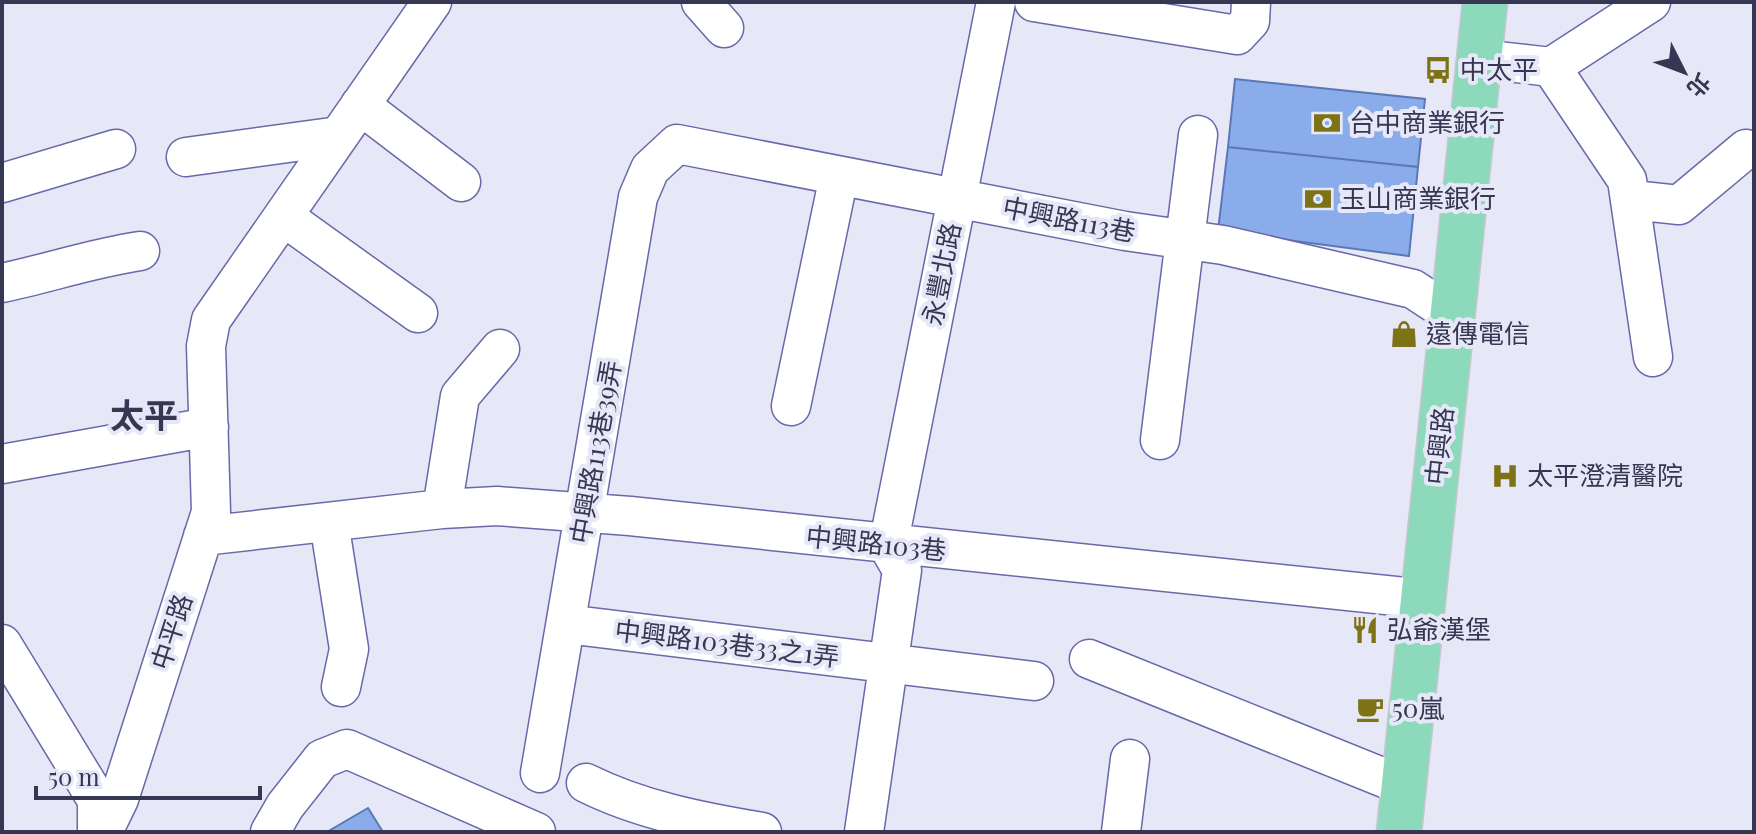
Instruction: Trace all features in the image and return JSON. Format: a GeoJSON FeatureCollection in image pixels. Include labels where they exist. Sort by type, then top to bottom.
{"type":"FeatureCollection","features":[{"type":"Feature","properties":{"kind":"main road","name":"中興路"},"geometry":{"type":"LineString","coordinates":[[1399,832],[1485,2]]}},
{"type":"Feature","properties":{"kind":"street","name":"中平路"},"geometry":{"type":"LineString","coordinates":[[100,832],[119,799],[211,512],[206,346],[211,320],[432,2]]}},
{"type":"Feature","properties":{"kind":"street","name":"永豐北路"},"geometry":{"type":"LineString","coordinates":[[888,546],[996,2]]}},
{"type":"Feature","properties":{"kind":"street"},"geometry":{"type":"LineString","coordinates":[[1034,2],[1237,35],[1250,21],[1251,2]]}},
{"type":"Feature","properties":{"kind":"street"},"geometry":{"type":"LineString","coordinates":[[1480,59],[1551,67],[1651,2]]}},
{"type":"Feature","properties":{"kind":"street"},"geometry":{"type":"LineString","coordinates":[[1551,67],[1627,180],[1633,200],[1644,308],[1653,357]]}},
{"type":"Feature","properties":{"kind":"street"},"geometry":{"type":"LineString","coordinates":[[186,157],[350,121],[461,182]]}},
{"type":"Feature","properties":{"kind":"street"},"geometry":{"type":"LineString","coordinates":[[1160,440],[1198,135]]}},
{"type":"Feature","properties":{"kind":"street","name":"中興路113巷"},"geometry":{"type":"LineString","coordinates":[[677,144],[1223,245],[1413,289],[1454,316]]}},
{"type":"Feature","properties":{"kind":"street","name":"中興路113巷39弄"},"geometry":{"type":"LineString","coordinates":[[540,773],[638,197],[650,169],[677,144]]}},
{"type":"Feature","properties":{"kind":"street"},"geometry":{"type":"LineString","coordinates":[[2,183],[116,149]]}},
{"type":"Feature","properties":{"kind":"street"},"geometry":{"type":"LineString","coordinates":[[1633,200],[1679,205],[1746,149]]}},
{"type":"Feature","properties":{"kind":"street"},"geometry":{"type":"LineString","coordinates":[[791,406],[839,176]]}},
{"type":"Feature","properties":{"kind":"street"},"geometry":{"type":"LineString","coordinates":[[284,217],[418,313]]}},
{"type":"Feature","properties":{"kind":"street"},"geometry":{"type":"LineString","coordinates":[[2,283],[63,269],[93,258],[140,251]]}},
{"type":"Feature","properties":{"kind":"street"},"geometry":{"type":"LineString","coordinates":[[442,509],[460,396],[500,349]]}},
{"type":"Feature","properties":{"kind":"street"},"geometry":{"type":"LineString","coordinates":[[2,464],[209,427]]}},
{"type":"Feature","properties":{"kind":"street","name":"中興路103巷"},"geometry":{"type":"LineString","coordinates":[[203,536],[442,509],[497,506],[1424,599]]}},
{"type":"Feature","properties":{"kind":"street"},"geometry":{"type":"LineString","coordinates":[[329,522],[349,649],[341,687]]}},
{"type":"Feature","properties":{"kind":"street"},"geometry":{"type":"LineString","coordinates":[[864,832],[902,570],[888,546]]}},
{"type":"Feature","properties":{"kind":"street","name":"中興路103巷33之1弄"},"geometry":{"type":"LineString","coordinates":[[566,624],[1034,681]]}},
{"type":"Feature","properties":{"kind":"street"},"geometry":{"type":"LineString","coordinates":[[2,644],[14,687],[97,800],[100,832]]}},
{"type":"Feature","properties":{"kind":"street"},"geometry":{"type":"LineString","coordinates":[[1089,659],[1404,786]]}},
{"type":"Feature","properties":{"kind":"street"},"geometry":{"type":"LineString","coordinates":[[270,832],[285,806],[322,759],[347,749],[536,832]]}},
{"type":"Feature","properties":{"kind":"street"},"geometry":{"type":"LineString","coordinates":[[1121,832],[1130,759]]}},
{"type":"Feature","properties":{"kind":"street"},"geometry":{"type":"LineString","coordinates":[[586,783],[617,798],[715,824],[762,832]]}},
{"type":"Feature","properties":{"kind":"building","name":"台中商業銀行"},"geometry":{"type":"Polygon","coordinates":[[[1235,79],[1425,99],[1418,167],[1228,147],[1235,79]]]}},
{"type":"Feature","properties":{"kind":"building","name":"玉山商業銀行"},"geometry":{"type":"Polygon","coordinates":[[[1228,147],[1418,167],[1409,256],[1218,231],[1228,147]]]}},
{"type":"Feature","properties":{"kind":"building"},"geometry":{"type":"Polygon","coordinates":[[[368,808],[383,832],[327,832],[368,808]]]}},
{"type":"Feature","properties":{"kind":"place","name":"中太平"},"geometry":{"type":"Point","coordinates":[1438,70]}},
{"type":"Feature","properties":{"kind":"place","name":"台中商業銀行"},"geometry":{"type":"Point","coordinates":[1327,123]}},
{"type":"Feature","properties":{"kind":"place","name":"玉山商業銀行"},"geometry":{"type":"Point","coordinates":[1318,199]}},
{"type":"Feature","properties":{"kind":"place","name":"遠傳電信"},"geometry":{"type":"Point","coordinates":[1404,334]}},
{"type":"Feature","properties":{"kind":"place","name":"太平澄清醫院"},"geometry":{"type":"Point","coordinates":[1505,476]}},
{"type":"Feature","properties":{"kind":"place","name":"弘爺漢堡"},"geometry":{"type":"Point","coordinates":[1365,630]}},
{"type":"Feature","properties":{"kind":"place","name":"50嵐"},"geometry":{"type":"Point","coordinates":[1370,709]}},
{"type":"Feature","properties":{"kind":"district","name":"太平"},"geometry":{"type":"Point","coordinates":[144,416]}}]}
